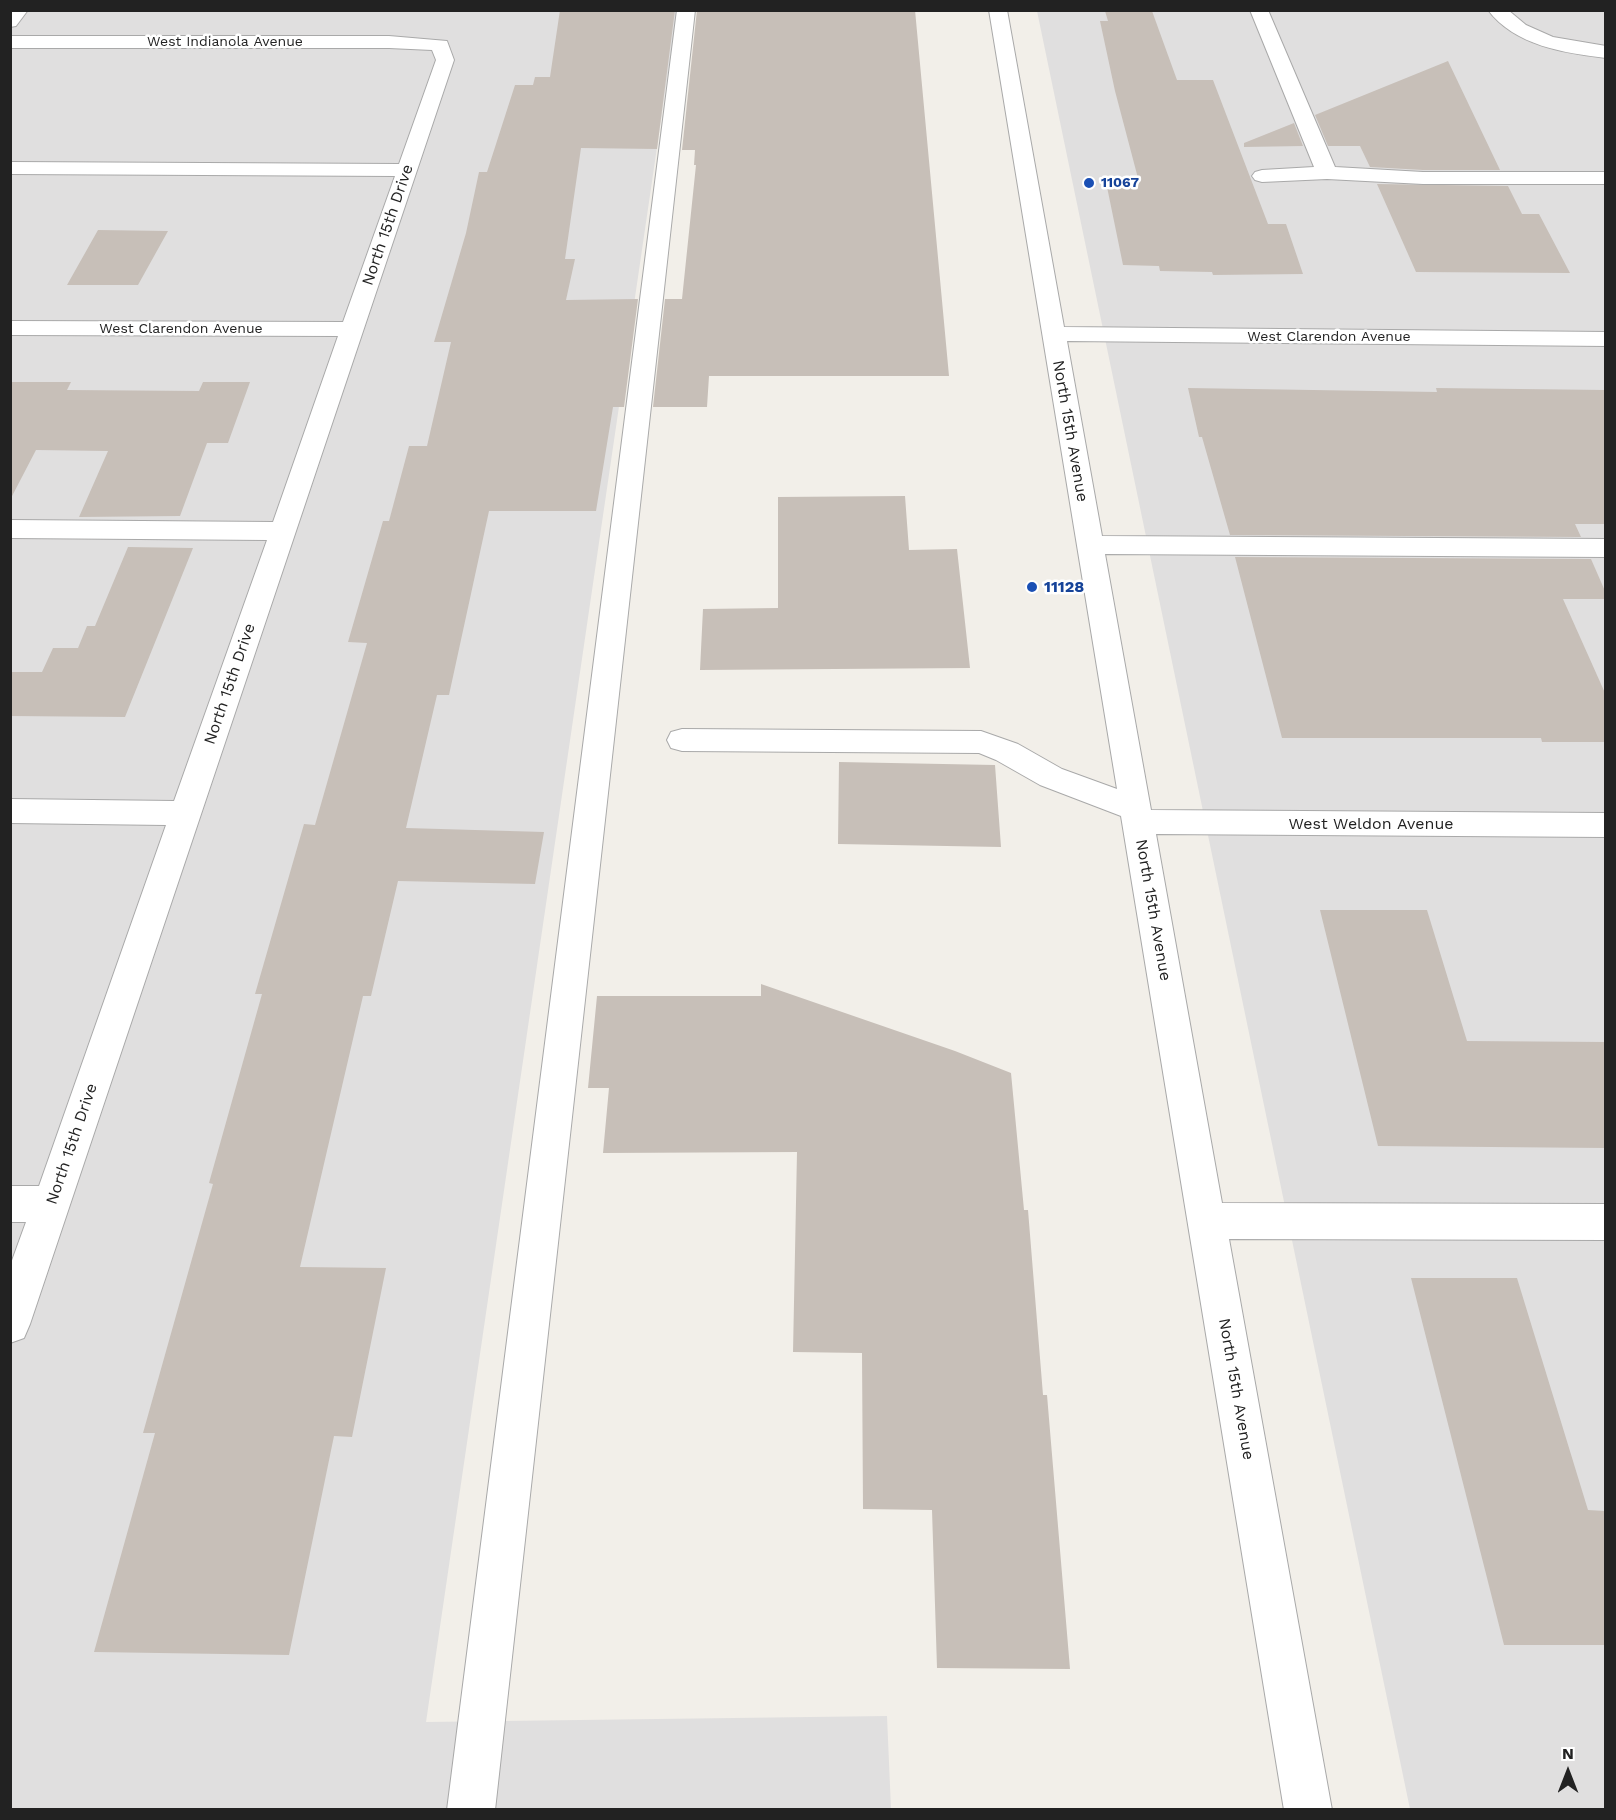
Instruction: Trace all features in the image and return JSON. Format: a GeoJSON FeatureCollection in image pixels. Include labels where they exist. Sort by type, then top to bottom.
{"type":"FeatureCollection","features":[{"type":"Feature","properties":{"kind":"street"},"geometry":{"type":"LineString","coordinates":[[10,22],[19,10]]}},
{"type":"Feature","properties":{"kind":"street"},"geometry":{"type":"LineString","coordinates":[[471,1809],[687,10]]}},
{"type":"Feature","properties":{"kind":"street","name":"North 15th Avenue"},"geometry":{"type":"LineString","coordinates":[[998,10],[1052,334],[1308,1809]]}},
{"type":"Feature","properties":{"kind":"street"},"geometry":{"type":"LineString","coordinates":[[1259,10],[1327,173]]}},
{"type":"Feature","properties":{"kind":"street"},"geometry":{"type":"LineString","coordinates":[[1497,10],[1512,26],[1541,40],[1605,52]]}},
{"type":"Feature","properties":{"kind":"street","name":"West Indianola Avenue"},"geometry":{"type":"LineString","coordinates":[[10,42],[388,42],[440,45]]}},
{"type":"Feature","properties":{"kind":"street","name":"North 15th Drive"},"geometry":{"type":"LineString","coordinates":[[10,1324],[445,60],[440,45]]}},
{"type":"Feature","properties":{"kind":"street"},"geometry":{"type":"LineString","coordinates":[[10,168],[407,170]]}},
{"type":"Feature","properties":{"kind":"street"},"geometry":{"type":"LineString","coordinates":[[1262,176],[1327,173],[1423,178],[1605,178]]}},
{"type":"Feature","properties":{"kind":"street","name":"West Clarendon Avenue"},"geometry":{"type":"LineString","coordinates":[[10,328],[352,329]]}},
{"type":"Feature","properties":{"kind":"street","name":"West Clarendon Avenue"},"geometry":{"type":"LineString","coordinates":[[1052,334],[1605,339]]}},
{"type":"Feature","properties":{"kind":"street"},"geometry":{"type":"LineString","coordinates":[[10,529],[283,531]]}},
{"type":"Feature","properties":{"kind":"street"},"geometry":{"type":"LineString","coordinates":[[1090,545],[1605,548]]}},
{"type":"Feature","properties":{"kind":"street"},"geometry":{"type":"LineString","coordinates":[[682,740],[981,742],[1007,752],[1051,777],[1136,816]]}},
{"type":"Feature","properties":{"kind":"street"},"geometry":{"type":"LineString","coordinates":[[10,811],[186,813]]}},
{"type":"Feature","properties":{"kind":"street","name":"West Weldon Avenue"},"geometry":{"type":"LineString","coordinates":[[1136,816],[1605,825]]}},
{"type":"Feature","properties":{"kind":"street"},"geometry":{"type":"LineString","coordinates":[[10,1204],[51,1204]]}},
{"type":"Feature","properties":{"kind":"street"},"geometry":{"type":"LineString","coordinates":[[1207,1221],[1605,1222]]}},
{"type":"Feature","properties":{"kind":"shaded area"},"geometry":{"type":"Polygon","coordinates":[[[11,11],[677,11],[426,1722],[887,1716],[891,1809],[11,1810],[11,11]]]}},
{"type":"Feature","properties":{"kind":"shaded area"},"geometry":{"type":"Polygon","coordinates":[[[1037,11],[1605,11],[1605,1809],[1410,1809],[1037,11]]]}},
{"type":"Feature","properties":{"kind":"building"},"geometry":{"type":"Polygon","coordinates":[[[560,10],[675,10],[657,149],[581,148],[565,259],[575,259],[566,300],[638,299],[624,407],[613,407],[596,511],[489,511],[449,695],[437,695],[406,828],[544,832],[535,884],[398,881],[371,996],[363,996],[300,1267],[386,1268],[352,1437],[334,1436],[289,1655],[94,1652],[155,1433],[143,1433],[213,1184],[209,1183],[262,994],[255,994],[304,824],[315,825],[367,643],[348,642],[383,521],[389,521],[409,446],[427,446],[451,342],[434,342],[466,233],[479,172],[487,172],[515,85],[533,85],[535,77],[550,77],[560,10]]]}},
{"type":"Feature","properties":{"kind":"building"},"geometry":{"type":"Polygon","coordinates":[[[697,10],[915,10],[949,376],[709,376],[707,407],[653,407],[665,299],[682,299],[696,165],[694,165],[695,150],[682,150],[697,10]]]}},
{"type":"Feature","properties":{"kind":"building"},"geometry":{"type":"Polygon","coordinates":[[[1105,11],[1152,11],[1177,80],[1213,80],[1268,224],[1286,224],[1303,274],[1213,275],[1212,272],[1160,271],[1159,266],[1123,265],[1106,182],[1139,182],[1115,91],[1100,21],[1108,21],[1105,11]]]}},
{"type":"Feature","properties":{"kind":"building"},"geometry":{"type":"Polygon","coordinates":[[[1448,61],[1500,170],[1370,167],[1360,146],[1328,146],[1315,115],[1448,61]]]}},
{"type":"Feature","properties":{"kind":"building"},"geometry":{"type":"Polygon","coordinates":[[[1294,123],[1303,146],[1244,147],[1244,143],[1294,123]]]}},
{"type":"Feature","properties":{"kind":"building"},"geometry":{"type":"Polygon","coordinates":[[[1377,184],[1508,186],[1522,214],[1539,214],[1570,273],[1416,272],[1377,184]]]}},
{"type":"Feature","properties":{"kind":"building"},"geometry":{"type":"Polygon","coordinates":[[[98,230],[168,231],[138,285],[67,285],[98,230]]]}},
{"type":"Feature","properties":{"kind":"building"},"geometry":{"type":"Polygon","coordinates":[[[10,382],[71,382],[67,390],[199,391],[203,382],[250,382],[228,443],[207,443],[180,516],[79,517],[108,451],[36,450],[10,500],[10,382]]]}},
{"type":"Feature","properties":{"kind":"building"},"geometry":{"type":"Polygon","coordinates":[[[1188,388],[1437,392],[1436,388],[1605,390],[1605,524],[1575,524],[1581,537],[1230,535],[1202,437],[1199,437],[1188,388]]]}},
{"type":"Feature","properties":{"kind":"building"},"geometry":{"type":"Polygon","coordinates":[[[905,496],[909,550],[957,549],[970,668],[700,670],[703,609],[778,608],[778,497],[905,496]]]}},
{"type":"Feature","properties":{"kind":"building"},"geometry":{"type":"Polygon","coordinates":[[[128,547],[193,548],[125,717],[10,716],[10,672],[42,672],[53,648],[78,648],[87,626],[95,626],[128,547]]]}},
{"type":"Feature","properties":{"kind":"building"},"geometry":{"type":"Polygon","coordinates":[[[1235,557],[1591,559],[1605,591],[1605,599],[1563,599],[1605,693],[1605,742],[1542,742],[1541,738],[1282,738],[1235,557]]]}},
{"type":"Feature","properties":{"kind":"building"},"geometry":{"type":"Polygon","coordinates":[[[839,762],[995,765],[1001,847],[838,844],[839,762]]]}},
{"type":"Feature","properties":{"kind":"building"},"geometry":{"type":"Polygon","coordinates":[[[1320,910],[1427,910],[1467,1041],[1605,1042],[1605,1148],[1378,1146],[1320,910]]]}},
{"type":"Feature","properties":{"kind":"building"},"geometry":{"type":"Polygon","coordinates":[[[761,984],[955,1051],[1011,1073],[1024,1210],[1028,1210],[1043,1395],[1047,1395],[1070,1669],[937,1668],[932,1510],[863,1509],[862,1353],[793,1352],[797,1152],[603,1153],[609,1088],[588,1088],[597,996],[761,996],[761,984]]]}},
{"type":"Feature","properties":{"kind":"building"},"geometry":{"type":"Polygon","coordinates":[[[1411,1278],[1517,1278],[1588,1510],[1605,1511],[1605,1645],[1504,1645],[1411,1278]]]}},
{"type":"Feature","properties":{"kind":"place","name":"11067"},"geometry":{"type":"Point","coordinates":[1089,183]}},
{"type":"Feature","properties":{"kind":"place","name":"11128"},"geometry":{"type":"Point","coordinates":[1032,587]}}]}
